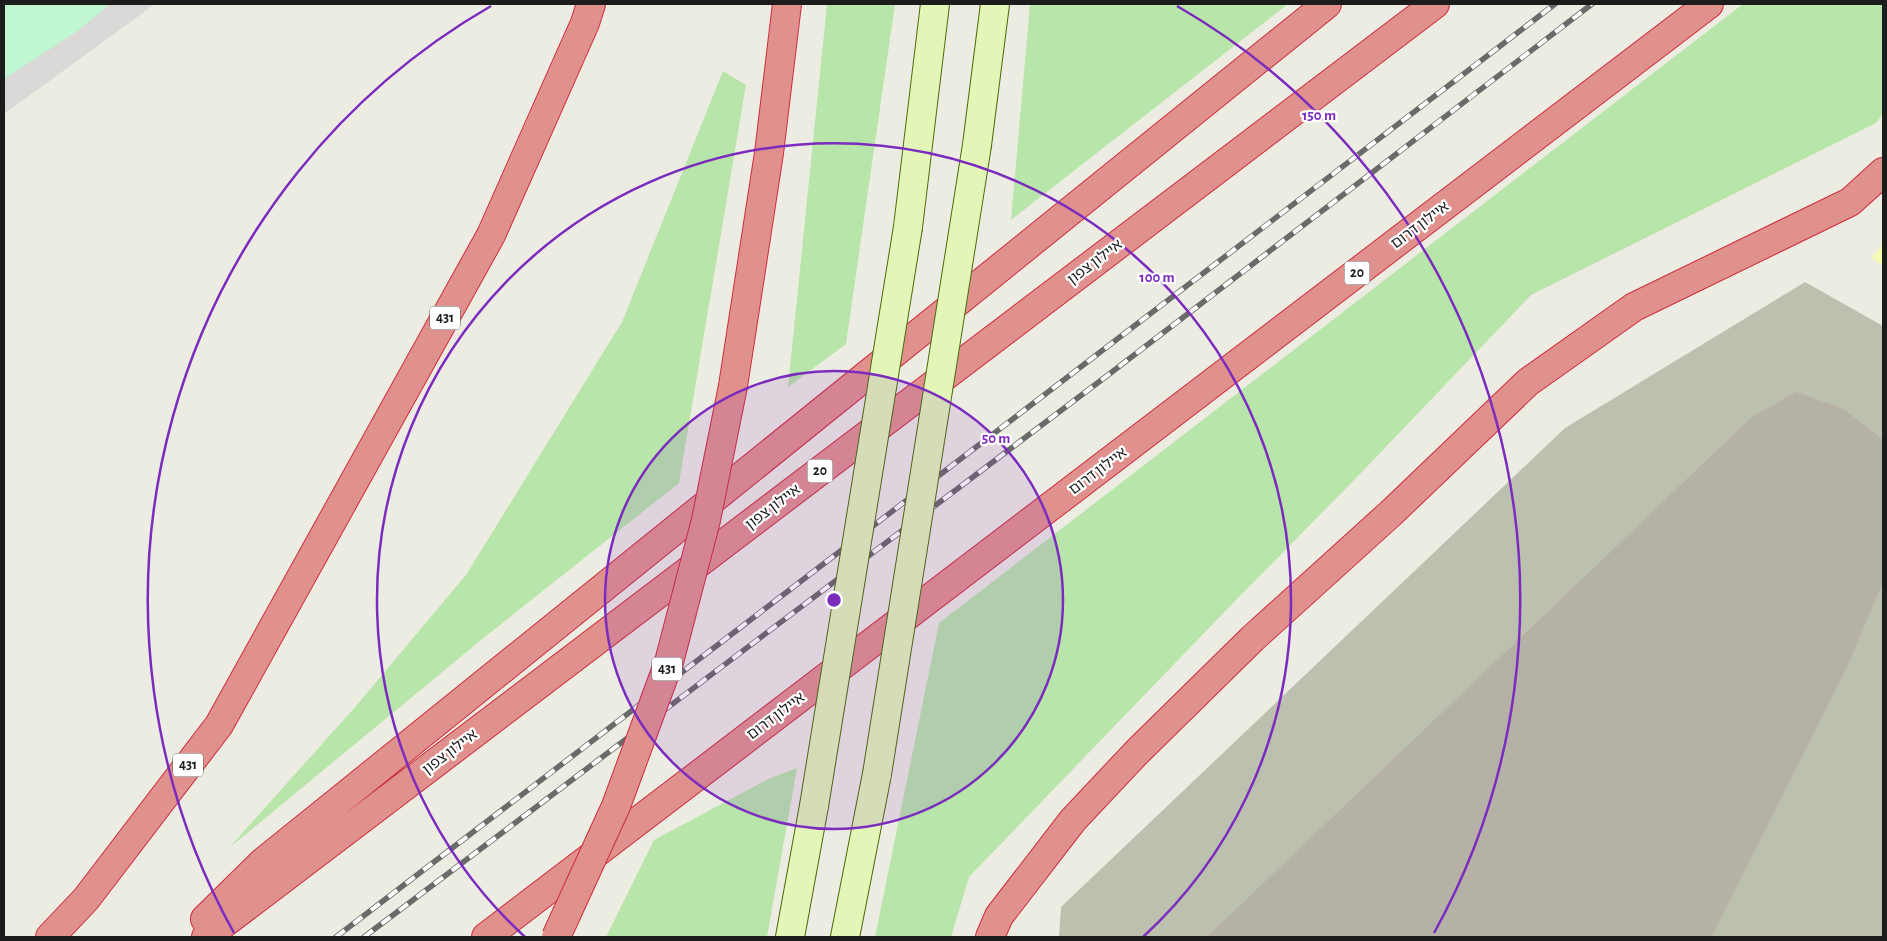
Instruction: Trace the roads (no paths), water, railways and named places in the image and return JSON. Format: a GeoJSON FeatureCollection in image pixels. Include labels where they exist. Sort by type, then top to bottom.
{"type":"FeatureCollection","features":[{"type":"Feature","properties":{"kind":"highway","name":"431"},"geometry":{"type":"LineString","coordinates":[[50,937],[86,899],[219,725],[491,235],[585,23],[591,4]]}},
{"type":"Feature","properties":{"kind":"highway","name":"431"},"geometry":{"type":"LineString","coordinates":[[556,937],[616,806],[669,662],[706,520],[734,386],[752,276],[787,4]]}},
{"type":"Feature","properties":{"kind":"highway"},"geometry":{"type":"LineString","coordinates":[[188,937],[264,862],[1327,4]]}},
{"type":"Feature","properties":{"kind":"highway","name":"איילון צפון"},"geometry":{"type":"LineString","coordinates":[[206,937],[1435,4]]}},
{"type":"Feature","properties":{"kind":"highway","name":"איילון דרום"},"geometry":{"type":"LineString","coordinates":[[486,937],[1709,4]]}},
{"type":"Feature","properties":{"kind":"highway"},"geometry":{"type":"LineString","coordinates":[[990,937],[1000,916],[1073,820],[1137,752],[1253,638],[1397,507],[1528,382],[1634,307],[1850,202],[1883,172]]}},
{"type":"Feature","properties":{"kind":"street"},"geometry":{"type":"LineString","coordinates":[[790,937],[814,806],[908,226],[934,4]]}},
{"type":"Feature","properties":{"kind":"street"},"geometry":{"type":"LineString","coordinates":[[846,937],[877,774],[977,145],[995,4]]}},
{"type":"Feature","properties":{"kind":"railway"},"geometry":{"type":"LineString","coordinates":[[336,937],[1555,4]]}},
{"type":"Feature","properties":{"kind":"railway"},"geometry":{"type":"LineString","coordinates":[[364,937],[1108,375],[1592,4]]}}]}
